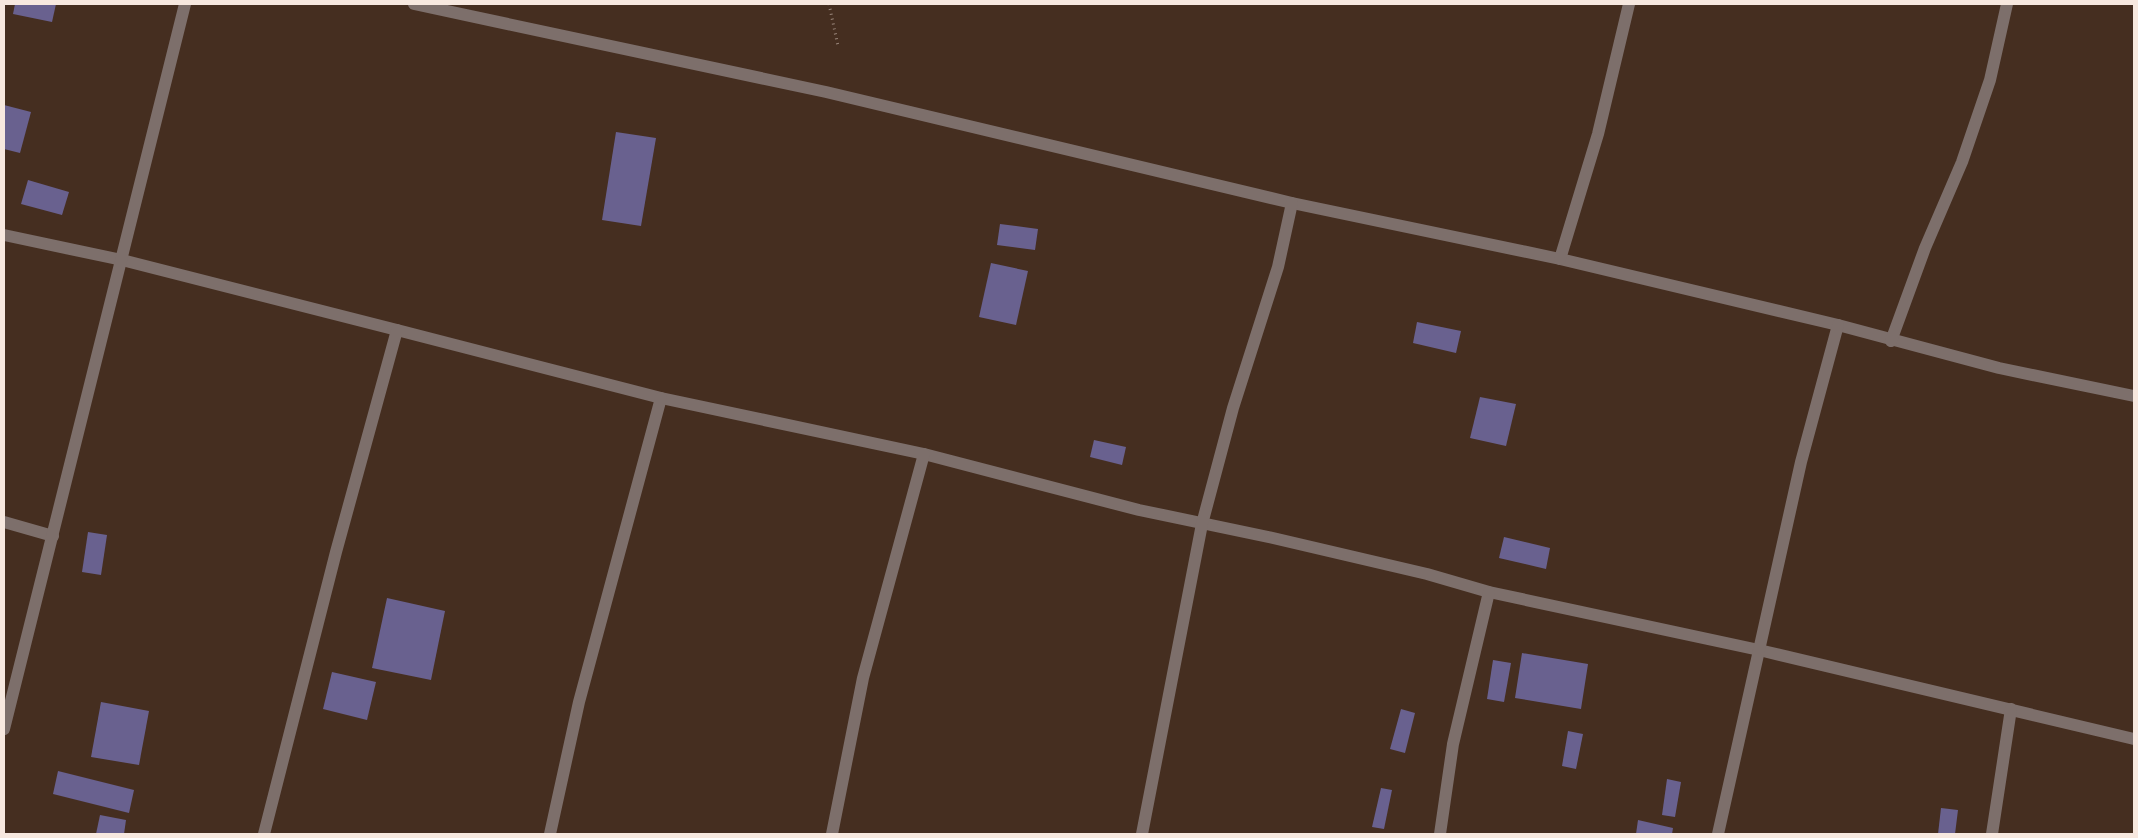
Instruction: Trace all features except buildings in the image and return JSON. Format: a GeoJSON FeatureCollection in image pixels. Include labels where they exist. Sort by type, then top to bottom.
{"type":"FeatureCollection","features":[{"type":"Feature","properties":{"kind":"street"},"geometry":{"type":"LineString","coordinates":[[4,729],[185,4]]}},
{"type":"Feature","properties":{"kind":"street"},"geometry":{"type":"LineString","coordinates":[[414,4],[826,92],[1292,203],[1560,259],[1838,325],[1891,341],[1998,368],[2134,396]]}},
{"type":"Feature","properties":{"kind":"street"},"geometry":{"type":"LineString","coordinates":[[1560,259],[1598,134],[1629,4]]}},
{"type":"Feature","properties":{"kind":"street"},"geometry":{"type":"LineString","coordinates":[[1891,341],[1925,248],[1965,152],[1990,80],[2007,4]]}},
{"type":"Feature","properties":{"kind":"street"},"geometry":{"type":"LineString","coordinates":[[1142,834],[1202,524],[1233,408],[1278,268],[1292,203]]}},
{"type":"Feature","properties":{"kind":"street"},"geometry":{"type":"LineString","coordinates":[[4,235],[122,260],[661,398],[924,454],[1139,510],[1273,538],[1427,574],[1489,592],[1759,650],[2134,739]]}},
{"type":"Feature","properties":{"kind":"street"},"geometry":{"type":"LineString","coordinates":[[1718,834],[1801,462],[1838,325]]}},
{"type":"Feature","properties":{"kind":"street"},"geometry":{"type":"LineString","coordinates":[[264,834],[336,552],[397,330]]}},
{"type":"Feature","properties":{"kind":"street"},"geometry":{"type":"LineString","coordinates":[[550,834],[580,702],[661,398]]}},
{"type":"Feature","properties":{"kind":"street"},"geometry":{"type":"LineString","coordinates":[[832,834],[862,678],[924,454]]}},
{"type":"Feature","properties":{"kind":"street"},"geometry":{"type":"LineString","coordinates":[[4,522],[53,536]]}},
{"type":"Feature","properties":{"kind":"street"},"geometry":{"type":"LineString","coordinates":[[1440,834],[1453,744],[1489,592]]}},
{"type":"Feature","properties":{"kind":"street"},"geometry":{"type":"LineString","coordinates":[[1992,834],[2011,709]]}},
{"type":"Feature","properties":{"kind":"path"},"geometry":{"type":"LineString","coordinates":[[829,4],[838,46]]}}]}
